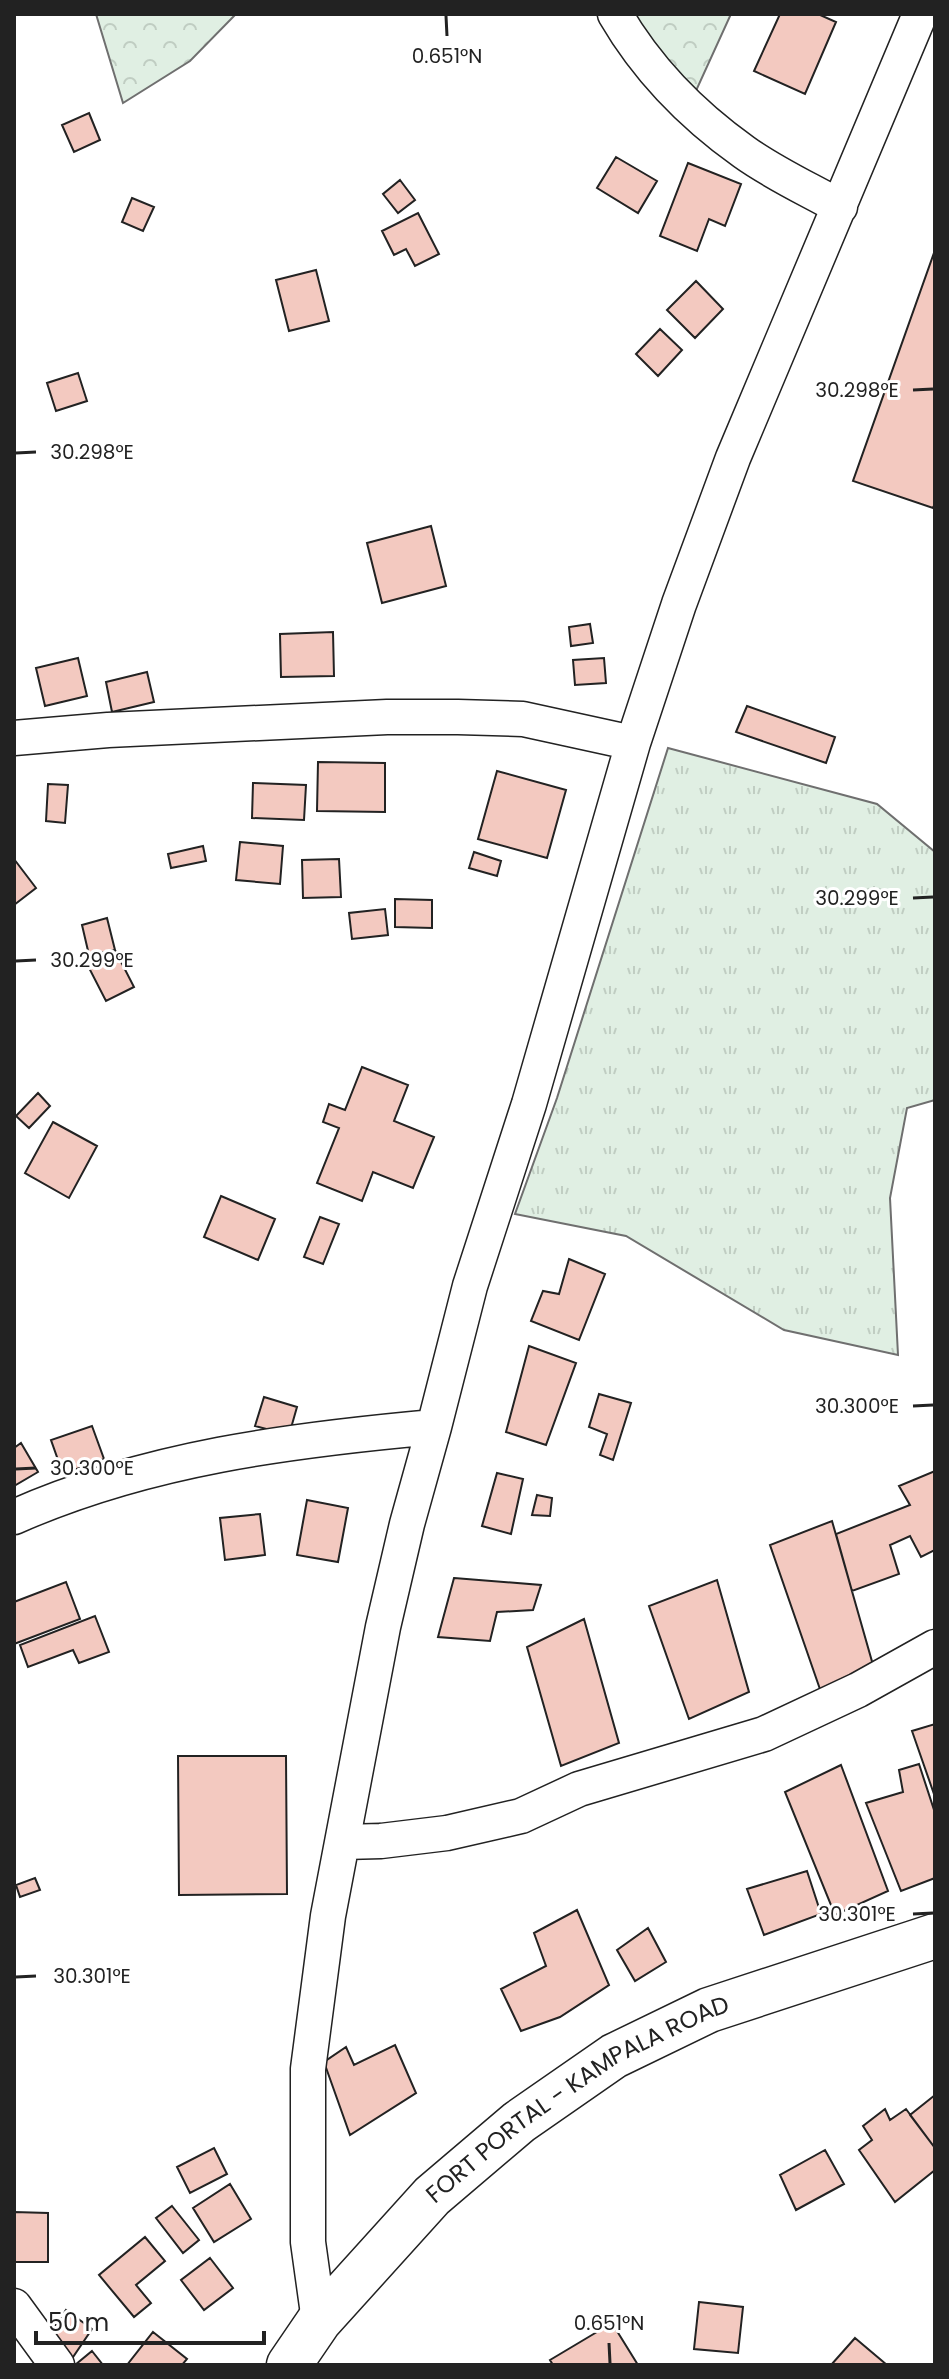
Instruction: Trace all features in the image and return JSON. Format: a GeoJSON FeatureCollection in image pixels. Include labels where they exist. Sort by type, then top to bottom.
{"type":"FeatureCollection","features":[{"type":"Feature","properties":{"kind":"highway","name":"FORT PORTAL - KAMPALA ROAD"},"geometry":{"type":"LineString","coordinates":[[289,2365],[319,2321],[432,2196],[519,2122],[614,2056],[709,2010],[935,1936]]}},
{"type":"Feature","properties":{"kind":"street"},"geometry":{"type":"LineString","coordinates":[[615,14],[658,77],[700,117],[745,153],[840,207]]}},
{"type":"Feature","properties":{"kind":"street"},"geometry":{"type":"LineString","coordinates":[[319,2321],[308,2242],[308,2069],[328,1916],[383,1627],[407,1524],[470,1286],[529,1104],[633,743],[679,604],[733,458],[920,14]]}},
{"type":"Feature","properties":{"kind":"street"},"geometry":{"type":"LineString","coordinates":[[14,738],[108,730],[387,717],[458,717],[523,719],[633,743]]}},
{"type":"Feature","properties":{"kind":"street"},"geometry":{"type":"LineString","coordinates":[[14,1517],[105,1484],[205,1456],[314,1438],[434,1427]]}},
{"type":"Feature","properties":{"kind":"street"},"geometry":{"type":"LineString","coordinates":[[344,1842],[447,1833],[521,1816],[590,1785],[764,1734],[858,1690],[935,1647]]}},
{"type":"Feature","properties":{"kind":"street"},"geometry":{"type":"LineString","coordinates":[[14,2306],[57,2365]]}},
{"type":"Feature","properties":{"kind":"green space"},"geometry":{"type":"Polygon","coordinates":[[[96,14],[236,14],[190,61],[123,103],[96,14]]]}},
{"type":"Feature","properties":{"kind":"green space"},"geometry":{"type":"Polygon","coordinates":[[[625,14],[731,14],[695,93],[625,14]]]}},
{"type":"Feature","properties":{"kind":"green space"},"geometry":{"type":"Polygon","coordinates":[[[668,748],[877,804],[935,852],[935,1100],[907,1108],[890,1198],[898,1355],[784,1330],[626,1236],[515,1214],[557,1098],[668,748]]]}},
{"type":"Feature","properties":{"kind":"building"},"geometry":{"type":"Polygon","coordinates":[[[780,14],[818,14],[836,22],[805,94],[754,71],[780,14]]]}},
{"type":"Feature","properties":{"kind":"building"},"geometry":{"type":"Polygon","coordinates":[[[89,113],[100,140],[74,152],[62,125],[89,113]]]}},
{"type":"Feature","properties":{"kind":"building"},"geometry":{"type":"Polygon","coordinates":[[[616,157],[657,181],[638,213],[597,188],[616,157]]]}},
{"type":"Feature","properties":{"kind":"building"},"geometry":{"type":"Polygon","coordinates":[[[688,163],[741,184],[725,226],[709,219],[697,251],[660,236],[688,163]]]}},
{"type":"Feature","properties":{"kind":"building"},"geometry":{"type":"Polygon","coordinates":[[[400,180],[415,200],[398,213],[383,194],[400,180]]]}},
{"type":"Feature","properties":{"kind":"building"},"geometry":{"type":"Polygon","coordinates":[[[132,198],[154,207],[143,231],[122,222],[132,198]]]}},
{"type":"Feature","properties":{"kind":"building"},"geometry":{"type":"Polygon","coordinates":[[[418,213],[439,254],[415,266],[406,249],[394,255],[382,231],[418,213]]]}},
{"type":"Feature","properties":{"kind":"building"},"geometry":{"type":"Polygon","coordinates":[[[935,250],[935,503],[933,508],[853,481],[935,250]]]}},
{"type":"Feature","properties":{"kind":"building"},"geometry":{"type":"Polygon","coordinates":[[[316,270],[329,321],[289,331],[276,280],[316,270]]]}},
{"type":"Feature","properties":{"kind":"building"},"geometry":{"type":"Polygon","coordinates":[[[696,281],[723,309],[695,338],[667,310],[696,281]]]}},
{"type":"Feature","properties":{"kind":"building"},"geometry":{"type":"Polygon","coordinates":[[[660,329],[682,350],[658,376],[636,354],[660,329]]]}},
{"type":"Feature","properties":{"kind":"building"},"geometry":{"type":"Polygon","coordinates":[[[78,373],[87,401],[56,411],[47,383],[78,373]]]}},
{"type":"Feature","properties":{"kind":"building"},"geometry":{"type":"Polygon","coordinates":[[[431,526],[446,586],[382,603],[367,543],[431,526]]]}},
{"type":"Feature","properties":{"kind":"building"},"geometry":{"type":"Polygon","coordinates":[[[590,624],[593,643],[571,646],[569,627],[590,624]]]}},
{"type":"Feature","properties":{"kind":"building"},"geometry":{"type":"Polygon","coordinates":[[[333,632],[334,676],[281,677],[280,634],[333,632]]]}},
{"type":"Feature","properties":{"kind":"building"},"geometry":{"type":"Polygon","coordinates":[[[78,658],[87,696],[45,706],[36,668],[78,658]]]}},
{"type":"Feature","properties":{"kind":"building"},"geometry":{"type":"Polygon","coordinates":[[[604,658],[606,683],[575,685],[573,660],[604,658]]]}},
{"type":"Feature","properties":{"kind":"building"},"geometry":{"type":"Polygon","coordinates":[[[147,672],[154,702],[112,712],[106,682],[147,672]]]}},
{"type":"Feature","properties":{"kind":"building"},"geometry":{"type":"Polygon","coordinates":[[[747,706],[835,737],[826,763],[736,732],[747,706]]]}},
{"type":"Feature","properties":{"kind":"building"},"geometry":{"type":"Polygon","coordinates":[[[318,762],[385,763],[385,812],[317,811],[318,762]]]}},
{"type":"Feature","properties":{"kind":"building"},"geometry":{"type":"Polygon","coordinates":[[[497,771],[566,790],[547,858],[478,839],[497,771]]]}},
{"type":"Feature","properties":{"kind":"building"},"geometry":{"type":"Polygon","coordinates":[[[253,783],[306,785],[304,820],[252,818],[253,783]]]}},
{"type":"Feature","properties":{"kind":"building"},"geometry":{"type":"Polygon","coordinates":[[[48,784],[68,785],[65,823],[46,821],[48,784]]]}},
{"type":"Feature","properties":{"kind":"building"},"geometry":{"type":"Polygon","coordinates":[[[240,842],[283,846],[280,884],[236,880],[240,842]]]}},
{"type":"Feature","properties":{"kind":"building"},"geometry":{"type":"Polygon","coordinates":[[[203,846],[206,861],[171,868],[168,854],[203,846]]]}},
{"type":"Feature","properties":{"kind":"building"},"geometry":{"type":"Polygon","coordinates":[[[474,852],[501,861],[497,876],[469,868],[474,852]]]}},
{"type":"Feature","properties":{"kind":"building"},"geometry":{"type":"Polygon","coordinates":[[[14,859],[36,888],[14,905],[14,859]]]}},
{"type":"Feature","properties":{"kind":"building"},"geometry":{"type":"Polygon","coordinates":[[[339,859],[341,897],[303,898],[302,860],[339,859]]]}},
{"type":"Feature","properties":{"kind":"building"},"geometry":{"type":"Polygon","coordinates":[[[395,899],[432,900],[432,928],[395,927],[395,899]]]}},
{"type":"Feature","properties":{"kind":"building"},"geometry":{"type":"Polygon","coordinates":[[[385,909],[388,935],[352,939],[349,913],[385,909]]]}},
{"type":"Feature","properties":{"kind":"building"},"geometry":{"type":"Polygon","coordinates":[[[107,918],[115,950],[89,955],[82,925],[107,918]]]}},
{"type":"Feature","properties":{"kind":"building"},"geometry":{"type":"Polygon","coordinates":[[[115,950],[134,987],[106,1001],[87,964],[115,950]]]}},
{"type":"Feature","properties":{"kind":"building"},"geometry":{"type":"Polygon","coordinates":[[[362,1067],[408,1085],[394,1121],[434,1137],[413,1188],[373,1172],[362,1201],[317,1183],[339,1128],[323,1122],[329,1104],[345,1110],[362,1067]]]}},
{"type":"Feature","properties":{"kind":"building"},"geometry":{"type":"Polygon","coordinates":[[[38,1093],[50,1106],[29,1128],[16,1116],[38,1093]]]}},
{"type":"Feature","properties":{"kind":"building"},"geometry":{"type":"Polygon","coordinates":[[[53,1122],[97,1146],[69,1198],[25,1173],[53,1122]]]}},
{"type":"Feature","properties":{"kind":"building"},"geometry":{"type":"Polygon","coordinates":[[[221,1196],[275,1219],[258,1260],[204,1237],[221,1196]]]}},
{"type":"Feature","properties":{"kind":"building"},"geometry":{"type":"Polygon","coordinates":[[[320,1217],[339,1224],[323,1264],[304,1257],[320,1217]]]}},
{"type":"Feature","properties":{"kind":"building"},"geometry":{"type":"Polygon","coordinates":[[[569,1259],[605,1274],[579,1340],[531,1321],[543,1291],[559,1294],[569,1259]]]}},
{"type":"Feature","properties":{"kind":"building"},"geometry":{"type":"Polygon","coordinates":[[[529,1346],[576,1363],[546,1445],[506,1432],[529,1346]]]}},
{"type":"Feature","properties":{"kind":"building"},"geometry":{"type":"Polygon","coordinates":[[[599,1394],[631,1403],[613,1460],[600,1455],[607,1434],[589,1427],[599,1394]]]}},
{"type":"Feature","properties":{"kind":"building"},"geometry":{"type":"Polygon","coordinates":[[[264,1397],[297,1407],[289,1435],[255,1426],[264,1397]]]}},
{"type":"Feature","properties":{"kind":"building"},"geometry":{"type":"Polygon","coordinates":[[[92,1426],[104,1459],[63,1474],[51,1440],[92,1426]]]}},
{"type":"Feature","properties":{"kind":"building"},"geometry":{"type":"Polygon","coordinates":[[[21,1443],[38,1472],[14,1486],[14,1448],[21,1443]]]}},
{"type":"Feature","properties":{"kind":"building"},"geometry":{"type":"Polygon","coordinates":[[[935,1471],[935,1550],[921,1557],[910,1536],[890,1545],[899,1574],[852,1591],[836,1534],[910,1505],[899,1486],[935,1471]]]}},
{"type":"Feature","properties":{"kind":"building"},"geometry":{"type":"Polygon","coordinates":[[[497,1473],[523,1479],[511,1534],[482,1526],[497,1473]]]}},
{"type":"Feature","properties":{"kind":"building"},"geometry":{"type":"Polygon","coordinates":[[[537,1495],[552,1498],[550,1516],[532,1515],[537,1495]]]}},
{"type":"Feature","properties":{"kind":"building"},"geometry":{"type":"Polygon","coordinates":[[[307,1500],[348,1508],[338,1562],[297,1555],[307,1500]]]}},
{"type":"Feature","properties":{"kind":"building"},"geometry":{"type":"Polygon","coordinates":[[[260,1514],[265,1555],[225,1560],[220,1518],[260,1514]]]}},
{"type":"Feature","properties":{"kind":"building"},"geometry":{"type":"Polygon","coordinates":[[[832,1521],[875,1672],[822,1695],[770,1545],[832,1521]]]}},
{"type":"Feature","properties":{"kind":"building"},"geometry":{"type":"Polygon","coordinates":[[[454,1578],[541,1585],[533,1610],[497,1612],[490,1641],[438,1637],[454,1578]]]}},
{"type":"Feature","properties":{"kind":"building"},"geometry":{"type":"Polygon","coordinates":[[[717,1580],[749,1692],[689,1719],[649,1606],[717,1580]]]}},
{"type":"Feature","properties":{"kind":"building"},"geometry":{"type":"Polygon","coordinates":[[[66,1582],[80,1619],[14,1644],[14,1602],[66,1582]]]}},
{"type":"Feature","properties":{"kind":"building"},"geometry":{"type":"Polygon","coordinates":[[[95,1616],[109,1652],[79,1663],[73,1650],[28,1667],[20,1645],[95,1616]]]}},
{"type":"Feature","properties":{"kind":"building"},"geometry":{"type":"Polygon","coordinates":[[[584,1619],[619,1743],[561,1766],[527,1647],[584,1619]]]}},
{"type":"Feature","properties":{"kind":"building"},"geometry":{"type":"Polygon","coordinates":[[[935,1724],[935,1797],[912,1731],[935,1724]]]}},
{"type":"Feature","properties":{"kind":"building"},"geometry":{"type":"Polygon","coordinates":[[[178,1756],[286,1756],[287,1894],[179,1895],[178,1756]]]}},
{"type":"Feature","properties":{"kind":"building"},"geometry":{"type":"Polygon","coordinates":[[[919,1764],[935,1813],[935,1878],[901,1891],[866,1803],[903,1792],[899,1770],[919,1764]]]}},
{"type":"Feature","properties":{"kind":"building"},"geometry":{"type":"Polygon","coordinates":[[[841,1765],[888,1891],[835,1915],[785,1792],[841,1765]]]}},
{"type":"Feature","properties":{"kind":"building"},"geometry":{"type":"Polygon","coordinates":[[[807,1871],[821,1914],[764,1935],[747,1889],[807,1871]]]}},
{"type":"Feature","properties":{"kind":"building"},"geometry":{"type":"Polygon","coordinates":[[[35,1878],[40,1890],[20,1897],[16,1885],[35,1878]]]}},
{"type":"Feature","properties":{"kind":"building"},"geometry":{"type":"Polygon","coordinates":[[[577,1910],[609,1985],[560,2017],[521,2031],[501,1989],[546,1966],[534,1933],[577,1910]]]}},
{"type":"Feature","properties":{"kind":"building"},"geometry":{"type":"Polygon","coordinates":[[[648,1928],[666,1962],[635,1981],[617,1950],[648,1928]]]}},
{"type":"Feature","properties":{"kind":"building"},"geometry":{"type":"Polygon","coordinates":[[[395,2045],[416,2093],[350,2135],[324,2062],[346,2047],[354,2065],[395,2045]]]}},
{"type":"Feature","properties":{"kind":"building"},"geometry":{"type":"Polygon","coordinates":[[[935,2095],[935,2148],[910,2115],[935,2095]]]}},
{"type":"Feature","properties":{"kind":"building"},"geometry":{"type":"Polygon","coordinates":[[[885,2109],[890,2120],[906,2109],[935,2148],[935,2170],[895,2202],[859,2150],[872,2140],[863,2126],[885,2109]]]}},
{"type":"Feature","properties":{"kind":"building"},"geometry":{"type":"Polygon","coordinates":[[[214,2148],[227,2174],[190,2193],[177,2167],[214,2148]]]}},
{"type":"Feature","properties":{"kind":"building"},"geometry":{"type":"Polygon","coordinates":[[[825,2150],[844,2184],[796,2210],[780,2175],[825,2150]]]}},
{"type":"Feature","properties":{"kind":"building"},"geometry":{"type":"Polygon","coordinates":[[[230,2184],[251,2219],[214,2242],[193,2208],[230,2184]]]}},
{"type":"Feature","properties":{"kind":"building"},"geometry":{"type":"Polygon","coordinates":[[[172,2206],[199,2240],[183,2253],[156,2218],[172,2206]]]}},
{"type":"Feature","properties":{"kind":"building"},"geometry":{"type":"Polygon","coordinates":[[[14,2212],[48,2213],[48,2262],[14,2262],[14,2212]]]}},
{"type":"Feature","properties":{"kind":"building"},"geometry":{"type":"Polygon","coordinates":[[[145,2237],[165,2261],[136,2285],[151,2303],[134,2317],[99,2275],[145,2237]]]}},
{"type":"Feature","properties":{"kind":"building"},"geometry":{"type":"Polygon","coordinates":[[[210,2258],[233,2288],[204,2310],[181,2280],[210,2258]]]}},
{"type":"Feature","properties":{"kind":"building"},"geometry":{"type":"Polygon","coordinates":[[[699,2302],[743,2307],[738,2353],[694,2349],[699,2302]]]}},
{"type":"Feature","properties":{"kind":"building"},"geometry":{"type":"Polygon","coordinates":[[[66,2310],[92,2329],[71,2360],[44,2341],[66,2310]]]}},
{"type":"Feature","properties":{"kind":"building"},"geometry":{"type":"Polygon","coordinates":[[[612,2323],[638,2365],[553,2365],[550,2360],[612,2323]]]}},
{"type":"Feature","properties":{"kind":"building"},"geometry":{"type":"Polygon","coordinates":[[[153,2332],[187,2359],[182,2365],[127,2365],[153,2332]]]}},
{"type":"Feature","properties":{"kind":"building"},"geometry":{"type":"Polygon","coordinates":[[[855,2338],[887,2365],[831,2365],[855,2338]]]}},
{"type":"Feature","properties":{"kind":"building"},"geometry":{"type":"Polygon","coordinates":[[[92,2351],[103,2365],[75,2365],[92,2351]]]}}]}
